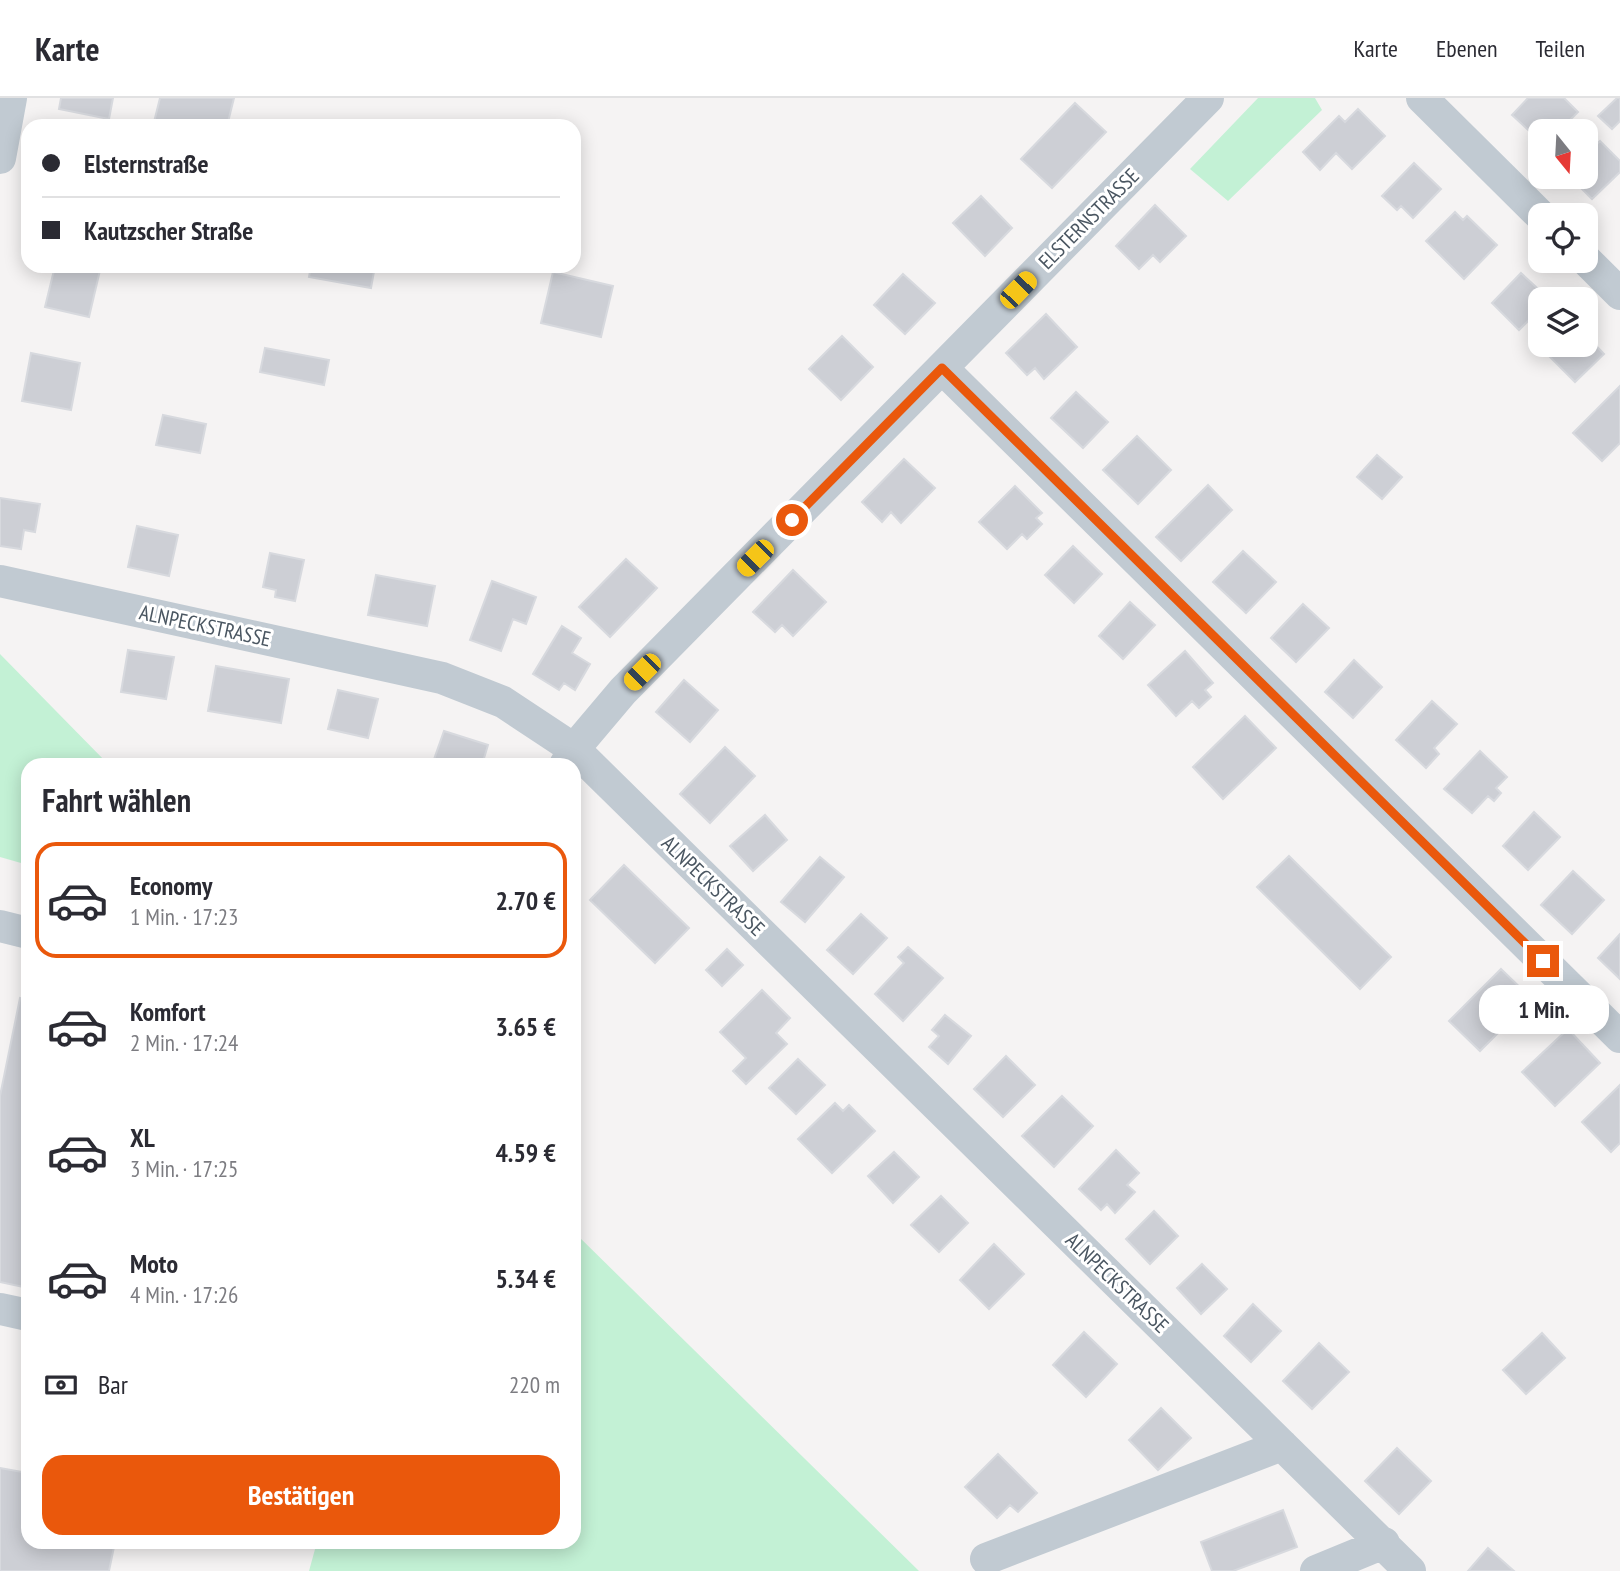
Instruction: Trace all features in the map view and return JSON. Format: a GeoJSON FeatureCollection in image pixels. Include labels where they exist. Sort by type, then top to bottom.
{"type":"FeatureCollection","features":[{"type":"Feature","properties":{"kind":"street"},"geometry":{"type":"LineString","coordinates":[[10,148],[11,98]]}},
{"type":"Feature","properties":{"kind":"street","name":"ELSTERNSTRASSE"},"geometry":{"type":"LineString","coordinates":[[569,757],[623,691],[1208,98]]}},
{"type":"Feature","properties":{"kind":"street"},"geometry":{"type":"LineString","coordinates":[[1422,98],[1528,203]]}},
{"type":"Feature","properties":{"kind":"street"},"geometry":{"type":"LineString","coordinates":[[1598,272],[1620,294]]}},
{"type":"Feature","properties":{"kind":"street"},"geometry":{"type":"LineString","coordinates":[[942,368],[1620,1037]]}},
{"type":"Feature","properties":{"kind":"street","name":"ALNPECKSTRASSE"},"geometry":{"type":"LineString","coordinates":[[0,581],[442,678],[503,702],[569,757]]}},
{"type":"Feature","properties":{"kind":"street","name":"ALNPECKSTRASSE"},"geometry":{"type":"LineString","coordinates":[[581,769],[1410,1571]]}},
{"type":"Feature","properties":{"kind":"street"},"geometry":{"type":"LineString","coordinates":[[0,926],[21,931]]}},
{"type":"Feature","properties":{"kind":"street"},"geometry":{"type":"LineString","coordinates":[[0,1309],[21,1314]]}},
{"type":"Feature","properties":{"kind":"street"},"geometry":{"type":"LineString","coordinates":[[986,1559],[1282,1445]]}},
{"type":"Feature","properties":{"kind":"street"},"geometry":{"type":"LineString","coordinates":[[1315,1571],[1384,1543]]}},
{"type":"Feature","properties":{"kind":"green space"},"geometry":{"type":"Polygon","coordinates":[[[1258,98],[1315,98],[1322,110],[1228,201],[1190,169],[1258,98]]]}},
{"type":"Feature","properties":{"kind":"green space"},"geometry":{"type":"Polygon","coordinates":[[[0,654],[102,758],[21,758],[21,863],[0,857],[0,654]]]}},
{"type":"Feature","properties":{"kind":"green space"},"geometry":{"type":"Polygon","coordinates":[[[581,1239],[919,1571],[309,1571],[315,1549],[581,1549],[581,1239]]]}},
{"type":"Feature","properties":{"kind":"building"},"geometry":{"type":"Polygon","coordinates":[[[61,98],[113,98],[109,119],[59,109],[61,98]]]}},
{"type":"Feature","properties":{"kind":"building"},"geometry":{"type":"Polygon","coordinates":[[[160,98],[234,98],[229,119],[155,119],[160,98]]]}},
{"type":"Feature","properties":{"kind":"building"},"geometry":{"type":"Polygon","coordinates":[[[1528,98],[1564,98],[1578,112],[1571,119],[1528,119],[1528,130],[1512,115],[1528,98]]]}},
{"type":"Feature","properties":{"kind":"building"},"geometry":{"type":"Polygon","coordinates":[[[1620,98],[1620,121],[1612,129],[1598,116],[1620,98]]]}},
{"type":"Feature","properties":{"kind":"building"},"geometry":{"type":"Polygon","coordinates":[[[1075,103],[1106,132],[1052,188],[1021,159],[1075,103]]]}},
{"type":"Feature","properties":{"kind":"building"},"geometry":{"type":"Polygon","coordinates":[[[1358,109],[1385,136],[1352,169],[1336,153],[1320,170],[1303,152],[1339,116],[1345,122],[1358,109]]]}},
{"type":"Feature","properties":{"kind":"building"},"geometry":{"type":"Polygon","coordinates":[[[1600,141],[1620,161],[1620,172],[1592,199],[1582,189],[1598,189],[1600,141]]]}},
{"type":"Feature","properties":{"kind":"building"},"geometry":{"type":"Polygon","coordinates":[[[1414,163],[1441,189],[1413,218],[1401,206],[1397,210],[1382,196],[1414,163]]]}},
{"type":"Feature","properties":{"kind":"building"},"geometry":{"type":"Polygon","coordinates":[[[981,196],[1012,228],[985,256],[953,223],[981,196]]]}},
{"type":"Feature","properties":{"kind":"building"},"geometry":{"type":"Polygon","coordinates":[[[1155,205],[1186,236],[1160,262],[1153,255],[1139,269],[1116,246],[1155,205]]]}},
{"type":"Feature","properties":{"kind":"building"},"geometry":{"type":"Polygon","coordinates":[[[1455,212],[1463,220],[1467,216],[1497,245],[1464,279],[1426,241],[1455,212]]]}},
{"type":"Feature","properties":{"kind":"building"},"geometry":{"type":"Polygon","coordinates":[[[53,273],[99,273],[89,317],[45,307],[53,273]]]}},
{"type":"Feature","properties":{"kind":"building"},"geometry":{"type":"Polygon","coordinates":[[[310,273],[374,273],[371,288],[309,277],[310,273]]]}},
{"type":"Feature","properties":{"kind":"building"},"geometry":{"type":"Polygon","coordinates":[[[553,273],[613,286],[601,337],[541,323],[553,273]]]}},
{"type":"Feature","properties":{"kind":"building"},"geometry":{"type":"Polygon","coordinates":[[[1521,273],[1536,287],[1528,287],[1528,321],[1519,330],[1492,303],[1521,273]]]}},
{"type":"Feature","properties":{"kind":"building"},"geometry":{"type":"Polygon","coordinates":[[[903,274],[935,303],[905,334],[874,305],[903,274]]]}},
{"type":"Feature","properties":{"kind":"building"},"geometry":{"type":"Polygon","coordinates":[[[1046,314],[1077,347],[1044,379],[1035,368],[1027,375],[1006,353],[1046,314]]]}},
{"type":"Feature","properties":{"kind":"building"},"geometry":{"type":"Polygon","coordinates":[[[842,336],[873,367],[841,400],[809,369],[842,336]]]}},
{"type":"Feature","properties":{"kind":"building"},"geometry":{"type":"Polygon","coordinates":[[[265,348],[329,360],[324,385],[260,372],[265,348]]]}},
{"type":"Feature","properties":{"kind":"building"},"geometry":{"type":"Polygon","coordinates":[[[1598,348],[1604,354],[1575,382],[1550,357],[1598,357],[1598,348]]]}},
{"type":"Feature","properties":{"kind":"building"},"geometry":{"type":"Polygon","coordinates":[[[31,353],[80,363],[71,410],[22,401],[31,353]]]}},
{"type":"Feature","properties":{"kind":"building"},"geometry":{"type":"Polygon","coordinates":[[[1620,386],[1620,443],[1602,461],[1573,433],[1620,386]]]}},
{"type":"Feature","properties":{"kind":"building"},"geometry":{"type":"Polygon","coordinates":[[[1076,392],[1108,422],[1083,448],[1051,418],[1076,392]]]}},
{"type":"Feature","properties":{"kind":"building"},"geometry":{"type":"Polygon","coordinates":[[[163,415],[206,424],[200,453],[156,445],[163,415]]]}},
{"type":"Feature","properties":{"kind":"building"},"geometry":{"type":"Polygon","coordinates":[[[1137,436],[1171,470],[1138,504],[1103,470],[1137,436]]]}},
{"type":"Feature","properties":{"kind":"building"},"geometry":{"type":"Polygon","coordinates":[[[1377,455],[1402,477],[1382,499],[1357,477],[1377,455]]]}},
{"type":"Feature","properties":{"kind":"building"},"geometry":{"type":"Polygon","coordinates":[[[904,459],[935,488],[901,523],[891,512],[882,522],[862,502],[904,459]]]}},
{"type":"Feature","properties":{"kind":"building"},"geometry":{"type":"Polygon","coordinates":[[[1208,485],[1232,510],[1181,561],[1156,537],[1208,485]]]}},
{"type":"Feature","properties":{"kind":"building"},"geometry":{"type":"Polygon","coordinates":[[[1015,486],[1042,513],[1036,518],[1042,524],[1027,539],[1022,534],[1007,549],[979,522],[1015,486]]]}},
{"type":"Feature","properties":{"kind":"building"},"geometry":{"type":"Polygon","coordinates":[[[0,498],[40,504],[35,532],[24,530],[21,549],[0,546],[0,498]]]}},
{"type":"Feature","properties":{"kind":"building"},"geometry":{"type":"Polygon","coordinates":[[[137,526],[178,535],[169,576],[128,567],[137,526]]]}},
{"type":"Feature","properties":{"kind":"building"},"geometry":{"type":"Polygon","coordinates":[[[1073,546],[1102,574],[1074,603],[1045,575],[1073,546]]]}},
{"type":"Feature","properties":{"kind":"building"},"geometry":{"type":"Polygon","coordinates":[[[1243,551],[1276,582],[1246,613],[1213,582],[1243,551]]]}},
{"type":"Feature","properties":{"kind":"building"},"geometry":{"type":"Polygon","coordinates":[[[270,553],[304,560],[295,601],[275,597],[276,590],[263,587],[270,553]]]}},
{"type":"Feature","properties":{"kind":"building"},"geometry":{"type":"Polygon","coordinates":[[[626,559],[657,588],[610,637],[579,607],[626,559]]]}},
{"type":"Feature","properties":{"kind":"building"},"geometry":{"type":"Polygon","coordinates":[[[793,570],[826,602],[793,636],[782,625],[775,632],[753,612],[793,570]]]}},
{"type":"Feature","properties":{"kind":"building"},"geometry":{"type":"Polygon","coordinates":[[[376,575],[435,586],[427,626],[368,615],[376,575]]]}},
{"type":"Feature","properties":{"kind":"building"},"geometry":{"type":"Polygon","coordinates":[[[492,581],[536,597],[526,624],[513,619],[501,651],[470,640],[492,581]]]}},
{"type":"Feature","properties":{"kind":"building"},"geometry":{"type":"Polygon","coordinates":[[[1130,602],[1155,625],[1123,659],[1099,636],[1130,602]]]}},
{"type":"Feature","properties":{"kind":"building"},"geometry":{"type":"Polygon","coordinates":[[[1303,604],[1329,628],[1296,662],[1271,638],[1303,604]]]}},
{"type":"Feature","properties":{"kind":"building"},"geometry":{"type":"Polygon","coordinates":[[[562,626],[581,638],[572,653],[590,664],[575,690],[564,683],[559,690],[533,674],[562,626]]]}},
{"type":"Feature","properties":{"kind":"building"},"geometry":{"type":"Polygon","coordinates":[[[128,650],[174,657],[166,699],[121,692],[128,650]]]}},
{"type":"Feature","properties":{"kind":"building"},"geometry":{"type":"Polygon","coordinates":[[[1185,651],[1213,683],[1205,690],[1211,697],[1199,708],[1192,701],[1176,716],[1148,685],[1185,651]]]}},
{"type":"Feature","properties":{"kind":"building"},"geometry":{"type":"Polygon","coordinates":[[[1354,660],[1382,687],[1353,718],[1325,692],[1354,660]]]}},
{"type":"Feature","properties":{"kind":"building"},"geometry":{"type":"Polygon","coordinates":[[[216,666],[289,679],[281,723],[208,711],[216,666]]]}},
{"type":"Feature","properties":{"kind":"building"},"geometry":{"type":"Polygon","coordinates":[[[684,680],[718,710],[690,742],[656,712],[684,680]]]}},
{"type":"Feature","properties":{"kind":"building"},"geometry":{"type":"Polygon","coordinates":[[[338,690],[378,699],[368,738],[328,729],[338,690]]]}},
{"type":"Feature","properties":{"kind":"building"},"geometry":{"type":"Polygon","coordinates":[[[1432,701],[1457,724],[1434,748],[1439,754],[1426,768],[1396,740],[1432,701]]]}},
{"type":"Feature","properties":{"kind":"building"},"geometry":{"type":"Polygon","coordinates":[[[1245,716],[1276,748],[1223,799],[1193,767],[1245,716]]]}},
{"type":"Feature","properties":{"kind":"building"},"geometry":{"type":"Polygon","coordinates":[[[444,731],[488,745],[484,758],[434,758],[444,731]]]}},
{"type":"Feature","properties":{"kind":"building"},"geometry":{"type":"Polygon","coordinates":[[[725,747],[755,776],[710,823],[680,794],[725,747]]]}},
{"type":"Feature","properties":{"kind":"building"},"geometry":{"type":"Polygon","coordinates":[[[1480,751],[1507,777],[1496,788],[1501,793],[1494,801],[1488,796],[1472,813],[1444,789],[1480,751]]]}},
{"type":"Feature","properties":{"kind":"building"},"geometry":{"type":"Polygon","coordinates":[[[1534,812],[1560,837],[1528,870],[1503,846],[1534,812]]]}},
{"type":"Feature","properties":{"kind":"building"},"geometry":{"type":"Polygon","coordinates":[[[765,815],[787,840],[753,871],[730,846],[765,815]]]}},
{"type":"Feature","properties":{"kind":"building"},"geometry":{"type":"Polygon","coordinates":[[[1289,856],[1391,957],[1360,989],[1257,887],[1289,856]]]}},
{"type":"Feature","properties":{"kind":"building"},"geometry":{"type":"Polygon","coordinates":[[[820,857],[844,877],[805,922],[781,902],[820,857]]]}},
{"type":"Feature","properties":{"kind":"building"},"geometry":{"type":"Polygon","coordinates":[[[624,865],[689,928],[655,963],[590,900],[624,865]]]}},
{"type":"Feature","properties":{"kind":"building"},"geometry":{"type":"Polygon","coordinates":[[[1573,871],[1604,900],[1572,934],[1541,905],[1573,871]]]}},
{"type":"Feature","properties":{"kind":"building"},"geometry":{"type":"Polygon","coordinates":[[[861,914],[887,938],[853,974],[827,950],[861,914]]]}},
{"type":"Feature","properties":{"kind":"building"},"geometry":{"type":"Polygon","coordinates":[[[1620,934],[1620,979],[1598,958],[1620,934]]]}},
{"type":"Feature","properties":{"kind":"building"},"geometry":{"type":"Polygon","coordinates":[[[908,947],[943,978],[903,1021],[875,994],[904,963],[898,957],[908,947]]]}},
{"type":"Feature","properties":{"kind":"building"},"geometry":{"type":"Polygon","coordinates":[[[727,949],[743,965],[722,986],[706,970],[727,949]]]}},
{"type":"Feature","properties":{"kind":"building"},"geometry":{"type":"Polygon","coordinates":[[[1501,969],[1532,999],[1480,1051],[1449,1021],[1501,969]]]}},
{"type":"Feature","properties":{"kind":"building"},"geometry":{"type":"Polygon","coordinates":[[[762,990],[790,1018],[776,1033],[787,1044],[746,1084],[733,1071],[746,1058],[720,1032],[762,990]]]}},
{"type":"Feature","properties":{"kind":"building"},"geometry":{"type":"Polygon","coordinates":[[[20,998],[21,1286],[0,1282],[0,1096],[20,998]]]}},
{"type":"Feature","properties":{"kind":"building"},"geometry":{"type":"Polygon","coordinates":[[[945,1015],[971,1036],[948,1064],[929,1047],[939,1036],[932,1030],[945,1015]]]}},
{"type":"Feature","properties":{"kind":"building"},"geometry":{"type":"Polygon","coordinates":[[[1568,1029],[1600,1063],[1555,1106],[1522,1072],[1568,1029]]]}},
{"type":"Feature","properties":{"kind":"building"},"geometry":{"type":"Polygon","coordinates":[[[1006,1056],[1035,1085],[1003,1117],[974,1089],[1006,1056]]]}},
{"type":"Feature","properties":{"kind":"building"},"geometry":{"type":"Polygon","coordinates":[[[798,1059],[825,1085],[796,1114],[769,1088],[798,1059]]]}},
{"type":"Feature","properties":{"kind":"building"},"geometry":{"type":"Polygon","coordinates":[[[1620,1085],[1620,1143],[1611,1152],[1582,1122],[1620,1085]]]}},
{"type":"Feature","properties":{"kind":"building"},"geometry":{"type":"Polygon","coordinates":[[[1062,1096],[1093,1126],[1054,1167],[1022,1136],[1062,1096]]]}},
{"type":"Feature","properties":{"kind":"building"},"geometry":{"type":"Polygon","coordinates":[[[835,1103],[843,1111],[849,1105],[875,1131],[832,1173],[798,1139],[835,1103]]]}},
{"type":"Feature","properties":{"kind":"building"},"geometry":{"type":"Polygon","coordinates":[[[1116,1150],[1139,1173],[1127,1185],[1135,1192],[1115,1213],[1107,1204],[1101,1210],[1079,1189],[1116,1150]]]}},
{"type":"Feature","properties":{"kind":"building"},"geometry":{"type":"Polygon","coordinates":[[[894,1152],[919,1177],[893,1203],[868,1176],[894,1152]]]}},
{"type":"Feature","properties":{"kind":"building"},"geometry":{"type":"Polygon","coordinates":[[[941,1196],[968,1223],[939,1252],[911,1225],[941,1196]]]}},
{"type":"Feature","properties":{"kind":"building"},"geometry":{"type":"Polygon","coordinates":[[[1154,1211],[1178,1236],[1150,1264],[1126,1239],[1154,1211]]]}},
{"type":"Feature","properties":{"kind":"building"},"geometry":{"type":"Polygon","coordinates":[[[994,1244],[1024,1274],[989,1309],[960,1280],[994,1244]]]}},
{"type":"Feature","properties":{"kind":"building"},"geometry":{"type":"Polygon","coordinates":[[[1202,1264],[1227,1289],[1201,1314],[1177,1288],[1202,1264]]]}},
{"type":"Feature","properties":{"kind":"building"},"geometry":{"type":"Polygon","coordinates":[[[1253,1304],[1281,1331],[1251,1362],[1224,1336],[1253,1304]]]}},
{"type":"Feature","properties":{"kind":"building"},"geometry":{"type":"Polygon","coordinates":[[[1084,1332],[1117,1364],[1086,1397],[1053,1365],[1084,1332]]]}},
{"type":"Feature","properties":{"kind":"building"},"geometry":{"type":"Polygon","coordinates":[[[1542,1333],[1565,1358],[1526,1394],[1503,1370],[1542,1333]]]}},
{"type":"Feature","properties":{"kind":"building"},"geometry":{"type":"Polygon","coordinates":[[[1319,1343],[1349,1372],[1312,1409],[1283,1381],[1319,1343]]]}},
{"type":"Feature","properties":{"kind":"building"},"geometry":{"type":"Polygon","coordinates":[[[1161,1408],[1191,1438],[1158,1470],[1129,1440],[1161,1408]]]}},
{"type":"Feature","properties":{"kind":"building"},"geometry":{"type":"Polygon","coordinates":[[[1397,1448],[1431,1481],[1399,1514],[1365,1481],[1397,1448]]]}},
{"type":"Feature","properties":{"kind":"building"},"geometry":{"type":"Polygon","coordinates":[[[998,1454],[1037,1493],[1018,1512],[1010,1505],[997,1518],[965,1487],[998,1454]]]}},
{"type":"Feature","properties":{"kind":"building"},"geometry":{"type":"Polygon","coordinates":[[[0,1468],[21,1472],[21,1549],[114,1549],[109,1571],[0,1571],[0,1468]]]}},
{"type":"Feature","properties":{"kind":"building"},"geometry":{"type":"Polygon","coordinates":[[[1283,1510],[1297,1547],[1233,1571],[1212,1571],[1201,1542],[1283,1510]]]}},
{"type":"Feature","properties":{"kind":"building"},"geometry":{"type":"Polygon","coordinates":[[[1488,1548],[1514,1571],[1468,1571],[1488,1548]]]}},
{"type":"Feature","properties":{"kind":"route"},"geometry":{"type":"LineString","coordinates":[[792,520],[942,368],[1543,961]]}}]}
